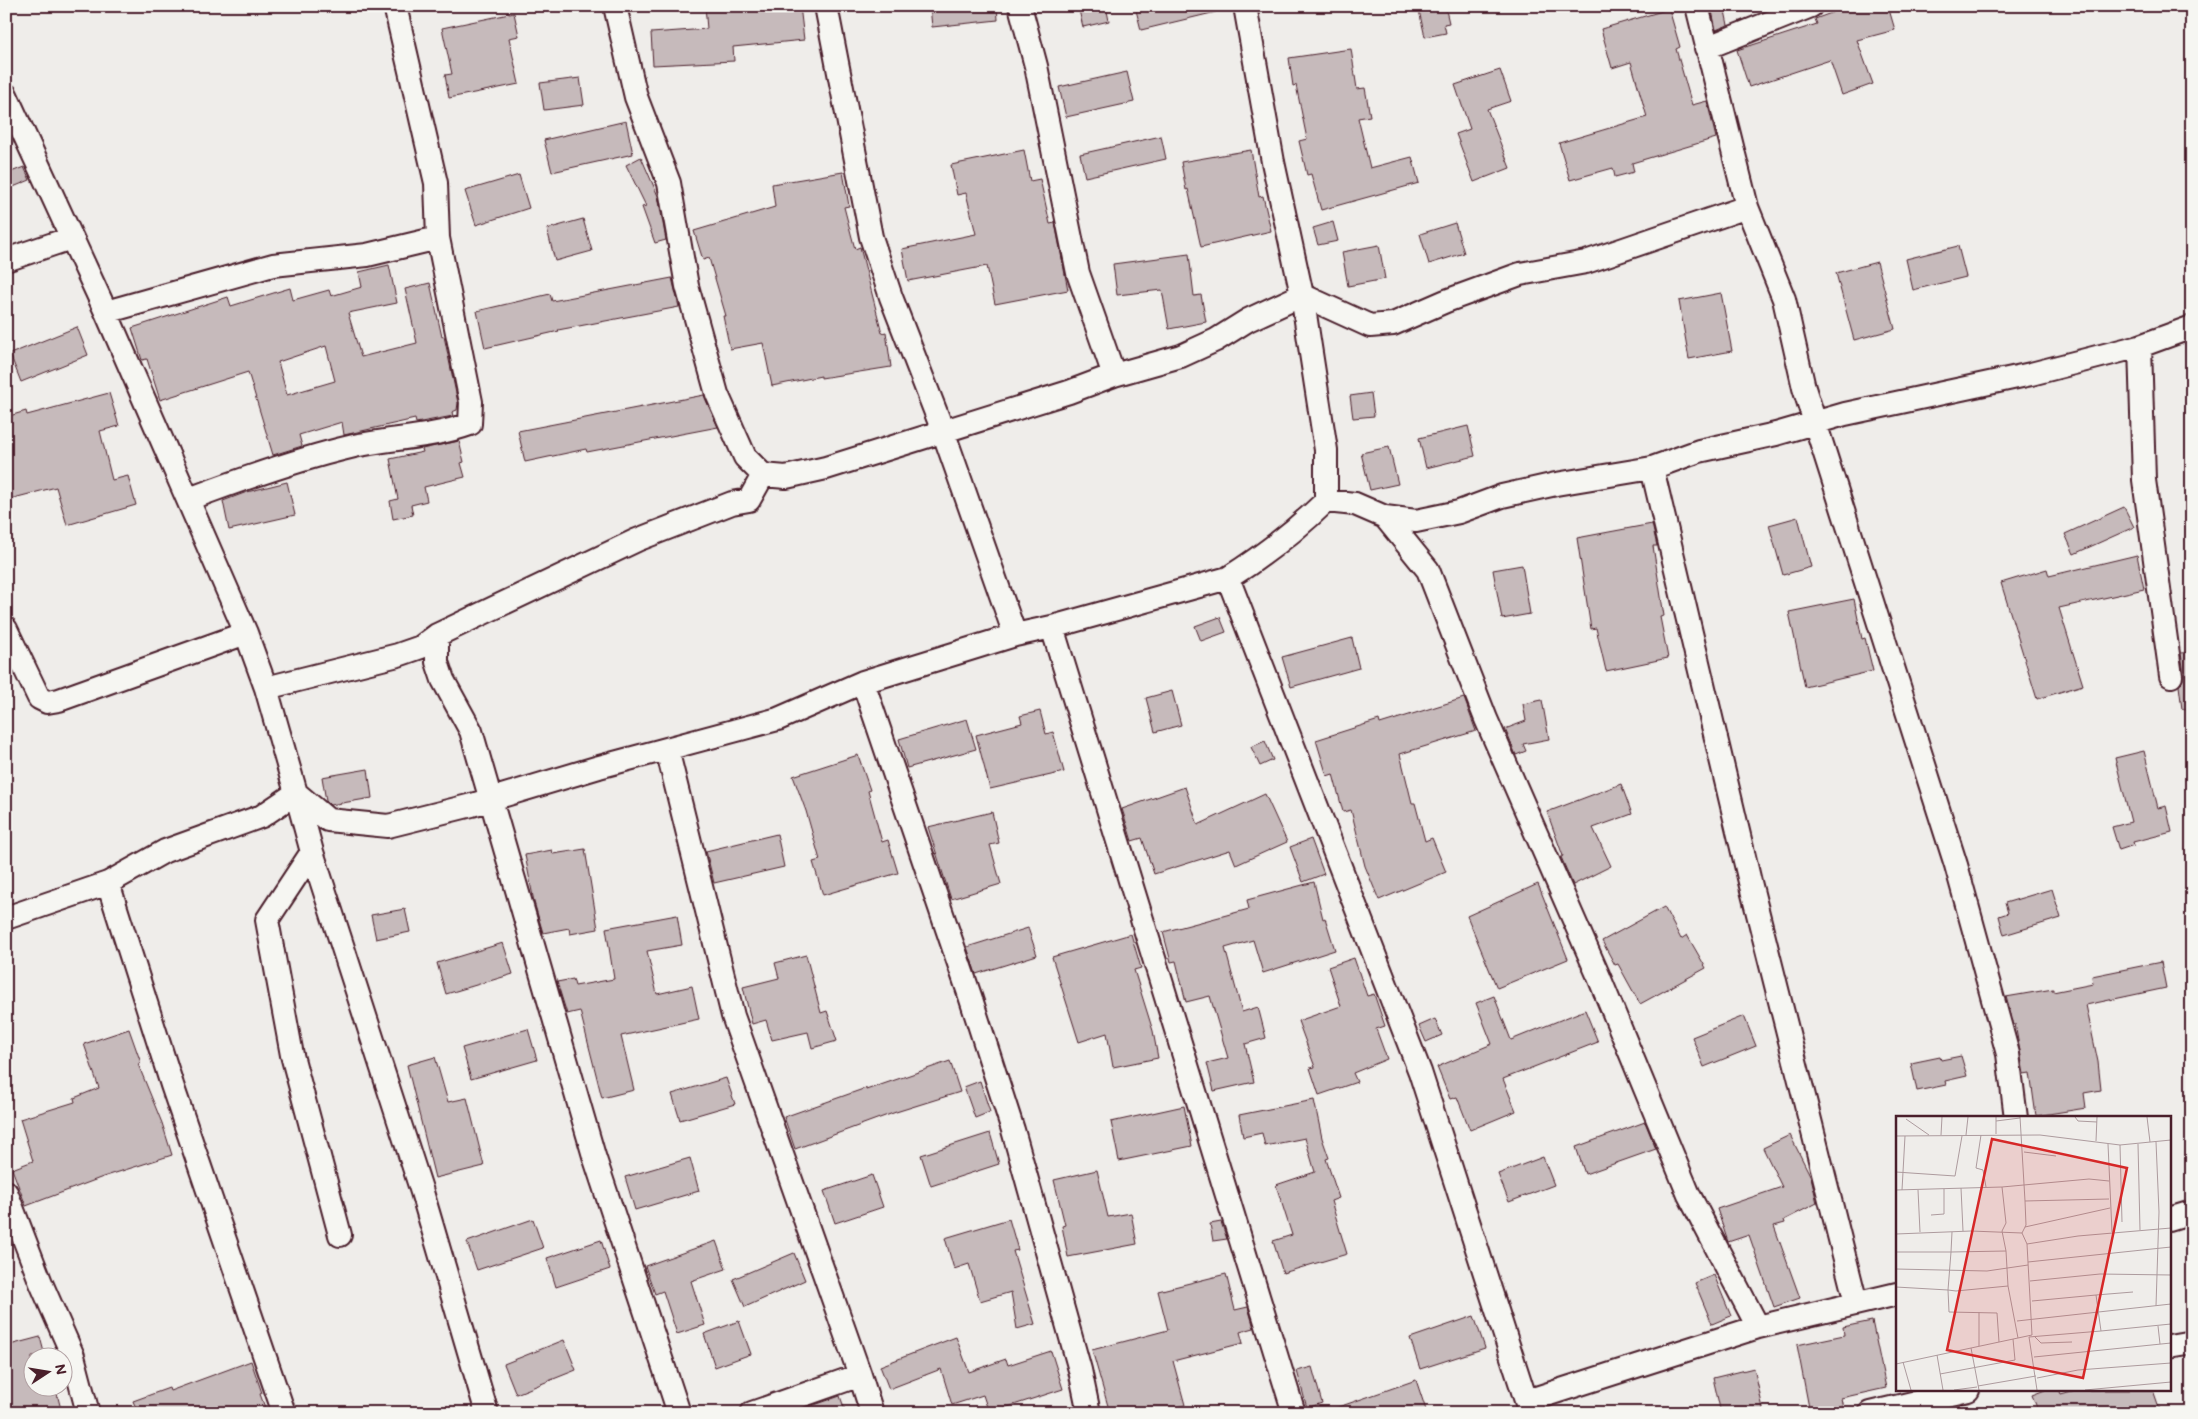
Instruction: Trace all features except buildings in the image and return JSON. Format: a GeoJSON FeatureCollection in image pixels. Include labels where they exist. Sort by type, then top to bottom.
{"type":"FeatureCollection","features":[{"type":"Feature","properties":{"kind":"street"},"geometry":{"type":"LineString","coordinates":[[189,499],[256,473],[351,447],[448,432],[470,424],[470,402],[438,238],[436,182],[395,6]]}},
{"type":"Feature","properties":{"kind":"street"},"geometry":{"type":"LineString","coordinates":[[615,6],[636,97],[669,183],[687,286],[717,394],[745,457],[763,475],[786,477],[826,468],[1069,392],[1114,375],[1181,356],[1216,340],[1248,320],[1302,295],[1370,326],[1393,324],[1446,301],[1520,274],[1586,262],[1747,207]]}},
{"type":"Feature","properties":{"kind":"street"},"geometry":{"type":"LineString","coordinates":[[826,6],[871,237],[891,297],[943,431],[1015,635]]}},
{"type":"Feature","properties":{"kind":"street"},"geometry":{"type":"LineString","coordinates":[[1020,6],[1038,76],[1078,273],[1114,375]]}},
{"type":"Feature","properties":{"kind":"street"},"geometry":{"type":"LineString","coordinates":[[296,793],[328,820],[388,826],[490,800],[778,719],[863,682],[1015,635],[1052,627],[1228,578],[1249,565],[1302,524],[1326,501],[1326,450],[1302,295],[1273,162],[1245,6]]}},
{"type":"Feature","properties":{"kind":"street"},"geometry":{"type":"LineString","coordinates":[[1697,6],[1747,207],[1784,299],[1799,368],[1956,865],[2008,1054],[2016,1116]]}},
{"type":"Feature","properties":{"kind":"street"},"geometry":{"type":"LineString","coordinates":[[1706,48],[1811,6]]}},
{"type":"Feature","properties":{"kind":"street"},"geometry":{"type":"LineString","coordinates":[[6,95],[106,312],[246,633],[266,688],[312,852],[422,1192],[487,1413]]}},
{"type":"Feature","properties":{"kind":"street"},"geometry":{"type":"LineString","coordinates":[[6,260],[71,238]]}},
{"type":"Feature","properties":{"kind":"street"},"geometry":{"type":"LineString","coordinates":[[106,312],[273,265],[367,255],[438,238]]}},
{"type":"Feature","properties":{"kind":"street"},"geometry":{"type":"LineString","coordinates":[[1326,501],[1356,504],[1385,517],[1416,521],[1459,512],[1502,496],[1556,484],[1652,468],[1699,451],[1776,434],[1816,421],[2031,374],[2140,346],[2192,327]]}},
{"type":"Feature","properties":{"kind":"street"},"geometry":{"type":"LineString","coordinates":[[2140,346],[2144,480],[2171,676]]}},
{"type":"Feature","properties":{"kind":"street"},"geometry":{"type":"LineString","coordinates":[[1652,468],[1747,872],[1856,1303]]}},
{"type":"Feature","properties":{"kind":"street"},"geometry":{"type":"LineString","coordinates":[[266,688],[398,655],[421,647],[437,635],[637,540],[732,503],[749,500],[763,475]]}},
{"type":"Feature","properties":{"kind":"street"},"geometry":{"type":"LineString","coordinates":[[1385,517],[1428,570],[1486,719],[1599,976],[1689,1195],[1758,1327]]}},
{"type":"Feature","properties":{"kind":"street"},"geometry":{"type":"LineString","coordinates":[[1228,578],[1420,1072],[1529,1407],[1758,1327],[1896,1294]]}},
{"type":"Feature","properties":{"kind":"street"},"geometry":{"type":"LineString","coordinates":[[1052,627],[1294,1413]]}},
{"type":"Feature","properties":{"kind":"street"},"geometry":{"type":"LineString","coordinates":[[6,629],[38,698],[47,702],[59,700],[246,633]]}},
{"type":"Feature","properties":{"kind":"street"},"geometry":{"type":"LineString","coordinates":[[437,635],[437,662],[444,680],[472,731],[490,800],[594,1156],[679,1413]]}},
{"type":"Feature","properties":{"kind":"street"},"geometry":{"type":"LineString","coordinates":[[863,682],[970,996],[1013,1130],[1080,1370],[1089,1413]]}},
{"type":"Feature","properties":{"kind":"street"},"geometry":{"type":"LineString","coordinates":[[667,749],[733,1016],[872,1413]]}},
{"type":"Feature","properties":{"kind":"street"},"geometry":{"type":"LineString","coordinates":[[6,918],[108,882],[165,851],[262,816],[296,793]]}},
{"type":"Feature","properties":{"kind":"street"},"geometry":{"type":"LineString","coordinates":[[312,852],[268,920],[292,1055],[340,1235]]}},
{"type":"Feature","properties":{"kind":"street"},"geometry":{"type":"LineString","coordinates":[[108,882],[172,1085],[284,1413]]}},
{"type":"Feature","properties":{"kind":"street"},"geometry":{"type":"LineString","coordinates":[[6,1192],[41,1283],[73,1356],[88,1413]]}},
{"type":"Feature","properties":{"kind":"street"},"geometry":{"type":"LineString","coordinates":[[2170,1219],[2192,1212]]}},
{"type":"Feature","properties":{"kind":"street"},"geometry":{"type":"LineString","coordinates":[[2170,1346],[2192,1342]]}},
{"type":"Feature","properties":{"kind":"street"},"geometry":{"type":"LineString","coordinates":[[752,1413],[860,1375]]}},
{"type":"Feature","properties":{"kind":"street"},"geometry":{"type":"LineString","coordinates":[[1870,1413],[1959,1392]]}}]}
